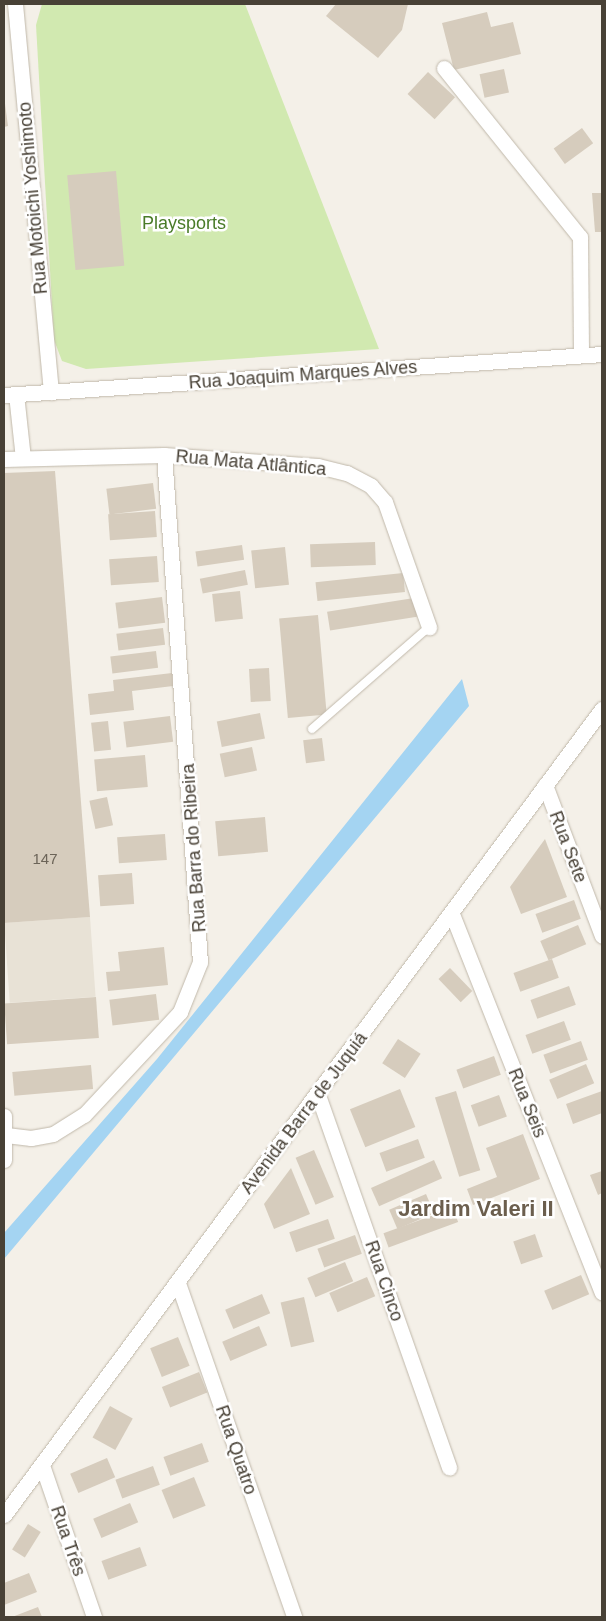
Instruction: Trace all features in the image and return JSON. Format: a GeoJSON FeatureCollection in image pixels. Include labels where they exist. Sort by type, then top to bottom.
{"type":"FeatureCollection","features":[{"type":"Feature","properties":{"kind":"street","name":"Rua Motoichi Yoshimoto"},"geometry":{"type":"LineString","coordinates":[[15,4],[51,392]]}},
{"type":"Feature","properties":{"kind":"street"},"geometry":{"type":"LineString","coordinates":[[444,68],[580,237],[581,355]]}},
{"type":"Feature","properties":{"kind":"street","name":"Rua Joaquim Marques Alves"},"geometry":{"type":"LineString","coordinates":[[10,394],[602,354]]}},
{"type":"Feature","properties":{"kind":"street"},"geometry":{"type":"LineString","coordinates":[[10,394],[23,458]]}},
{"type":"Feature","properties":{"kind":"street","name":"Rua Mata Atlântica"},"geometry":{"type":"LineString","coordinates":[[4,459],[164,455],[318,466],[371,486],[395,522],[429,627]]}},
{"type":"Feature","properties":{"kind":"street","name":"Rua Barra do Ribeira"},"geometry":{"type":"LineString","coordinates":[[6,1134],[31,1138],[52,1134],[84,1115],[180,1012],[200,962],[164,455]]}},
{"type":"Feature","properties":{"kind":"street","name":"Avenida Barra de Juquiá"},"geometry":{"type":"LineString","coordinates":[[4,1515],[318,1095],[602,708]]}},
{"type":"Feature","properties":{"kind":"street","name":"Rua Sete"},"geometry":{"type":"LineString","coordinates":[[545,785],[602,936]]}},
{"type":"Feature","properties":{"kind":"street","name":"Rua Seis"},"geometry":{"type":"LineString","coordinates":[[452,914],[602,1292]]}},
{"type":"Feature","properties":{"kind":"street","name":"Rua Cinco"},"geometry":{"type":"LineString","coordinates":[[318,1095],[449,1468]]}},
{"type":"Feature","properties":{"kind":"street"},"geometry":{"type":"LineString","coordinates":[[4,1116],[6,1134],[4,1160]]}},
{"type":"Feature","properties":{"kind":"street","name":"Rua Quatro"},"geometry":{"type":"LineString","coordinates":[[178,1283],[294,1617]]}},
{"type":"Feature","properties":{"kind":"street","name":"Rua Três"},"geometry":{"type":"LineString","coordinates":[[42,1465],[94,1617]]}},
{"type":"Feature","properties":{"kind":"lane"},"geometry":{"type":"LineString","coordinates":[[312,729],[429,627]]}},
{"type":"Feature","properties":{"kind":"shaded area"},"geometry":{"type":"Polygon","coordinates":[[[90,917],[96,997],[10,1003],[4,923],[90,917]]]}},
{"type":"Feature","properties":{"kind":"green space","name":"Playsports"},"geometry":{"type":"Polygon","coordinates":[[[42,4],[245,4],[379,349],[86,369],[62,361],[54,340],[36,25],[42,4]]]}},
{"type":"Feature","properties":{"kind":"water"},"geometry":{"type":"Polygon","coordinates":[[[462,679],[469,706],[4,1259],[4,1233],[157,1059],[462,679]]]}},
{"type":"Feature","properties":{"kind":"building"},"geometry":{"type":"Polygon","coordinates":[[[336,4],[408,4],[402,30],[378,58],[326,16],[336,4]]]}},
{"type":"Feature","properties":{"kind":"building"},"geometry":{"type":"Polygon","coordinates":[[[487,12],[491,27],[513,22],[521,54],[454,70],[442,23],[487,12]]]}},
{"type":"Feature","properties":{"kind":"building"},"geometry":{"type":"Polygon","coordinates":[[[504,69],[509,92],[485,98],[480,74],[504,69]]]}},
{"type":"Feature","properties":{"kind":"building"},"geometry":{"type":"Polygon","coordinates":[[[428,72],[455,97],[435,119],[408,94],[428,72]]]}},
{"type":"Feature","properties":{"kind":"building"},"geometry":{"type":"Polygon","coordinates":[[[4,96],[8,126],[4,127],[4,96]]]}},
{"type":"Feature","properties":{"kind":"building"},"geometry":{"type":"Polygon","coordinates":[[[582,128],[593,143],[565,164],[554,149],[582,128]]]}},
{"type":"Feature","properties":{"kind":"building"},"geometry":{"type":"Polygon","coordinates":[[[116,171],[124,266],[75,270],[67,175],[116,171]]]}},
{"type":"Feature","properties":{"kind":"building"},"geometry":{"type":"Polygon","coordinates":[[[592,193],[602,193],[602,232],[595,232],[592,193]]]}},
{"type":"Feature","properties":{"kind":"building"},"geometry":{"type":"Polygon","coordinates":[[[55,471],[90,917],[4,923],[4,473],[55,471]]]}},
{"type":"Feature","properties":{"kind":"building"},"geometry":{"type":"Polygon","coordinates":[[[153,483],[156,509],[110,515],[106,489],[153,483]]]}},
{"type":"Feature","properties":{"kind":"building"},"geometry":{"type":"Polygon","coordinates":[[[155,511],[157,537],[110,540],[108,514],[155,511]]]}},
{"type":"Feature","properties":{"kind":"building"},"geometry":{"type":"Polygon","coordinates":[[[375,542],[376,565],[311,567],[310,544],[375,542]]]}},
{"type":"Feature","properties":{"kind":"building"},"geometry":{"type":"Polygon","coordinates":[[[242,545],[244,560],[198,566],[195,552],[242,545]]]}},
{"type":"Feature","properties":{"kind":"building"},"geometry":{"type":"Polygon","coordinates":[[[285,547],[289,585],[255,588],[251,551],[285,547]]]}},
{"type":"Feature","properties":{"kind":"building"},"geometry":{"type":"Polygon","coordinates":[[[157,556],[159,582],[111,585],[109,559],[157,556]]]}},
{"type":"Feature","properties":{"kind":"building"},"geometry":{"type":"Polygon","coordinates":[[[245,570],[248,585],[203,594],[200,579],[245,570]]]}},
{"type":"Feature","properties":{"kind":"building"},"geometry":{"type":"Polygon","coordinates":[[[403,573],[405,592],[317,601],[315,582],[403,573]]]}},
{"type":"Feature","properties":{"kind":"building"},"geometry":{"type":"Polygon","coordinates":[[[240,591],[243,619],[215,622],[212,594],[240,591]]]}},
{"type":"Feature","properties":{"kind":"building"},"geometry":{"type":"Polygon","coordinates":[[[162,597],[165,623],[119,629],[115,603],[162,597]]]}},
{"type":"Feature","properties":{"kind":"building"},"geometry":{"type":"Polygon","coordinates":[[[414,598],[417,617],[330,631],[327,612],[414,598]]]}},
{"type":"Feature","properties":{"kind":"building"},"geometry":{"type":"Polygon","coordinates":[[[318,615],[327,715],[288,718],[279,618],[318,615]]]}},
{"type":"Feature","properties":{"kind":"building"},"geometry":{"type":"Polygon","coordinates":[[[163,628],[165,645],[118,651],[116,634],[163,628]]]}},
{"type":"Feature","properties":{"kind":"building"},"geometry":{"type":"Polygon","coordinates":[[[156,651],[158,668],[112,673],[110,657],[156,651]]]}},
{"type":"Feature","properties":{"kind":"building"},"geometry":{"type":"Polygon","coordinates":[[[269,668],[271,701],[251,702],[249,669],[269,668]]]}},
{"type":"Feature","properties":{"kind":"building"},"geometry":{"type":"Polygon","coordinates":[[[172,673],[173,686],[132,691],[134,710],[90,715],[88,694],[114,691],[113,680],[172,673]]]}},
{"type":"Feature","properties":{"kind":"building"},"geometry":{"type":"Polygon","coordinates":[[[260,713],[265,739],[222,747],[217,721],[260,713]]]}},
{"type":"Feature","properties":{"kind":"building"},"geometry":{"type":"Polygon","coordinates":[[[170,716],[173,742],[127,748],[123,722],[170,716]]]}},
{"type":"Feature","properties":{"kind":"building"},"geometry":{"type":"Polygon","coordinates":[[[108,721],[111,750],[94,752],[91,723],[108,721]]]}},
{"type":"Feature","properties":{"kind":"building"},"geometry":{"type":"Polygon","coordinates":[[[322,738],[325,761],[306,763],[303,740],[322,738]]]}},
{"type":"Feature","properties":{"kind":"building"},"geometry":{"type":"Polygon","coordinates":[[[252,747],[257,770],[225,777],[220,754],[252,747]]]}},
{"type":"Feature","properties":{"kind":"building"},"geometry":{"type":"Polygon","coordinates":[[[145,755],[148,787],[97,791],[94,759],[145,755]]]}},
{"type":"Feature","properties":{"kind":"building"},"geometry":{"type":"Polygon","coordinates":[[[107,797],[113,825],[95,829],[89,801],[107,797]]]}},
{"type":"Feature","properties":{"kind":"building"},"geometry":{"type":"Polygon","coordinates":[[[265,817],[268,852],[218,856],[215,821],[265,817]]]}},
{"type":"Feature","properties":{"kind":"building"},"geometry":{"type":"Polygon","coordinates":[[[165,834],[167,860],[119,863],[117,837],[165,834]]]}},
{"type":"Feature","properties":{"kind":"building"},"geometry":{"type":"Polygon","coordinates":[[[545,839],[567,897],[521,914],[510,887],[545,839]]]}},
{"type":"Feature","properties":{"kind":"building"},"geometry":{"type":"Polygon","coordinates":[[[132,873],[134,904],[100,906],[98,875],[132,873]]]}},
{"type":"Feature","properties":{"kind":"building"},"geometry":{"type":"Polygon","coordinates":[[[574,900],[581,919],[542,933],[535,914],[574,900]]]}},
{"type":"Feature","properties":{"kind":"building"},"geometry":{"type":"Polygon","coordinates":[[[578,925],[586,944],[548,960],[540,941],[578,925]]]}},
{"type":"Feature","properties":{"kind":"building"},"geometry":{"type":"Polygon","coordinates":[[[164,947],[168,985],[108,991],[106,972],[120,971],[118,952],[164,947]]]}},
{"type":"Feature","properties":{"kind":"building"},"geometry":{"type":"Polygon","coordinates":[[[552,959],[559,978],[520,992],[513,973],[552,959]]]}},
{"type":"Feature","properties":{"kind":"building"},"geometry":{"type":"Polygon","coordinates":[[[450,968],[472,991],[461,1002],[438,979],[450,968]]]}},
{"type":"Feature","properties":{"kind":"building"},"geometry":{"type":"Polygon","coordinates":[[[569,986],[576,1005],[537,1019],[530,1000],[569,986]]]}},
{"type":"Feature","properties":{"kind":"building"},"geometry":{"type":"Polygon","coordinates":[[[156,994],[159,1020],[113,1026],[109,1000],[156,994]]]}},
{"type":"Feature","properties":{"kind":"building"},"geometry":{"type":"Polygon","coordinates":[[[96,997],[99,1038],[7,1044],[4,1003],[96,997]]]}},
{"type":"Feature","properties":{"kind":"building"},"geometry":{"type":"Polygon","coordinates":[[[564,1021],[571,1040],[532,1054],[525,1035],[564,1021]]]}},
{"type":"Feature","properties":{"kind":"building"},"geometry":{"type":"Polygon","coordinates":[[[398,1039],[421,1054],[405,1078],[382,1063],[398,1039]]]}},
{"type":"Feature","properties":{"kind":"building"},"geometry":{"type":"Polygon","coordinates":[[[581,1041],[588,1060],[550,1073],[543,1055],[581,1041]]]}},
{"type":"Feature","properties":{"kind":"building"},"geometry":{"type":"Polygon","coordinates":[[[494,1056],[501,1075],[463,1088],[456,1070],[494,1056]]]}},
{"type":"Feature","properties":{"kind":"building"},"geometry":{"type":"Polygon","coordinates":[[[586,1064],[594,1083],[557,1099],[549,1080],[586,1064]]]}},
{"type":"Feature","properties":{"kind":"building"},"geometry":{"type":"Polygon","coordinates":[[[91,1065],[93,1089],[14,1096],[12,1072],[91,1065]]]}},
{"type":"Feature","properties":{"kind":"building"},"geometry":{"type":"Polygon","coordinates":[[[400,1089],[415,1127],[365,1147],[350,1109],[400,1089]]]}},
{"type":"Feature","properties":{"kind":"building"},"geometry":{"type":"Polygon","coordinates":[[[456,1091],[480,1170],[459,1177],[435,1097],[456,1091]]]}},
{"type":"Feature","properties":{"kind":"building"},"geometry":{"type":"Polygon","coordinates":[[[602,1091],[602,1113],[573,1124],[566,1104],[602,1091]]]}},
{"type":"Feature","properties":{"kind":"building"},"geometry":{"type":"Polygon","coordinates":[[[499,1095],[507,1117],[479,1127],[471,1105],[499,1095]]]}},
{"type":"Feature","properties":{"kind":"building"},"geometry":{"type":"Polygon","coordinates":[[[523,1134],[540,1179],[473,1205],[467,1189],[497,1177],[486,1148],[523,1134]]]}},
{"type":"Feature","properties":{"kind":"building"},"geometry":{"type":"Polygon","coordinates":[[[418,1139],[425,1158],[386,1172],[379,1153],[418,1139]]]}},
{"type":"Feature","properties":{"kind":"building"},"geometry":{"type":"Polygon","coordinates":[[[314,1150],[334,1197],[316,1205],[296,1158],[314,1150]]]}},
{"type":"Feature","properties":{"kind":"building"},"geometry":{"type":"Polygon","coordinates":[[[434,1160],[442,1178],[379,1206],[371,1188],[434,1160]]]}},
{"type":"Feature","properties":{"kind":"building"},"geometry":{"type":"Polygon","coordinates":[[[291,1168],[310,1214],[274,1229],[264,1204],[291,1168]]]}},
{"type":"Feature","properties":{"kind":"building"},"geometry":{"type":"Polygon","coordinates":[[[602,1171],[602,1193],[598,1195],[590,1175],[602,1171]]]}},
{"type":"Feature","properties":{"kind":"building"},"geometry":{"type":"Polygon","coordinates":[[[426,1194],[434,1213],[397,1229],[389,1210],[426,1194]]]}},
{"type":"Feature","properties":{"kind":"building"},"geometry":{"type":"Polygon","coordinates":[[[453,1208],[458,1222],[389,1247],[383,1233],[453,1208]]]}},
{"type":"Feature","properties":{"kind":"building"},"geometry":{"type":"Polygon","coordinates":[[[328,1219],[335,1239],[296,1252],[289,1232],[328,1219]]]}},
{"type":"Feature","properties":{"kind":"building"},"geometry":{"type":"Polygon","coordinates":[[[535,1234],[543,1257],[521,1264],[513,1241],[535,1234]]]}},
{"type":"Feature","properties":{"kind":"building"},"geometry":{"type":"Polygon","coordinates":[[[355,1235],[362,1254],[324,1267],[317,1249],[355,1235]]]}},
{"type":"Feature","properties":{"kind":"building"},"geometry":{"type":"Polygon","coordinates":[[[345,1262],[353,1281],[315,1297],[307,1278],[345,1262]]]}},
{"type":"Feature","properties":{"kind":"building"},"geometry":{"type":"Polygon","coordinates":[[[581,1275],[589,1294],[552,1310],[544,1291],[581,1275]]]}},
{"type":"Feature","properties":{"kind":"building"},"geometry":{"type":"Polygon","coordinates":[[[367,1277],[375,1296],[337,1312],[329,1293],[367,1277]]]}},
{"type":"Feature","properties":{"kind":"building"},"geometry":{"type":"Polygon","coordinates":[[[262,1294],[270,1313],[233,1329],[225,1310],[262,1294]]]}},
{"type":"Feature","properties":{"kind":"building"},"geometry":{"type":"Polygon","coordinates":[[[304,1297],[314,1342],[291,1347],[281,1302],[304,1297]]]}},
{"type":"Feature","properties":{"kind":"building"},"geometry":{"type":"Polygon","coordinates":[[[259,1326],[267,1345],[230,1361],[222,1342],[259,1326]]]}},
{"type":"Feature","properties":{"kind":"building"},"geometry":{"type":"Polygon","coordinates":[[[178,1337],[190,1366],[162,1377],[150,1348],[178,1337]]]}},
{"type":"Feature","properties":{"kind":"building"},"geometry":{"type":"Polygon","coordinates":[[[199,1372],[207,1392],[170,1407],[162,1387],[199,1372]]]}},
{"type":"Feature","properties":{"kind":"building"},"geometry":{"type":"Polygon","coordinates":[[[110,1406],[133,1419],[115,1450],[93,1437],[110,1406]]]}},
{"type":"Feature","properties":{"kind":"building"},"geometry":{"type":"Polygon","coordinates":[[[202,1443],[209,1462],[170,1476],[163,1457],[202,1443]]]}},
{"type":"Feature","properties":{"kind":"building"},"geometry":{"type":"Polygon","coordinates":[[[107,1458],[115,1477],[78,1493],[70,1474],[107,1458]]]}},
{"type":"Feature","properties":{"kind":"building"},"geometry":{"type":"Polygon","coordinates":[[[153,1466],[160,1485],[122,1498],[115,1480],[153,1466]]]}},
{"type":"Feature","properties":{"kind":"building"},"geometry":{"type":"Polygon","coordinates":[[[194,1477],[206,1506],[173,1519],[162,1490],[194,1477]]]}},
{"type":"Feature","properties":{"kind":"building"},"geometry":{"type":"Polygon","coordinates":[[[130,1503],[138,1522],[101,1538],[93,1519],[130,1503]]]}},
{"type":"Feature","properties":{"kind":"building"},"geometry":{"type":"Polygon","coordinates":[[[28,1524],[41,1532],[25,1557],[12,1549],[28,1524]]]}},
{"type":"Feature","properties":{"kind":"building"},"geometry":{"type":"Polygon","coordinates":[[[140,1547],[147,1566],[108,1580],[101,1561],[140,1547]]]}},
{"type":"Feature","properties":{"kind":"building"},"geometry":{"type":"Polygon","coordinates":[[[29,1573],[37,1592],[4,1605],[4,1583],[29,1573]]]}},
{"type":"Feature","properties":{"kind":"building"},"geometry":{"type":"Polygon","coordinates":[[[38,1607],[42,1617],[12,1617],[38,1607]]]}},
{"type":"Feature","properties":{"kind":"district","name":"Jardim Valeri II"},"geometry":{"type":"Point","coordinates":[476,1209]}}]}
